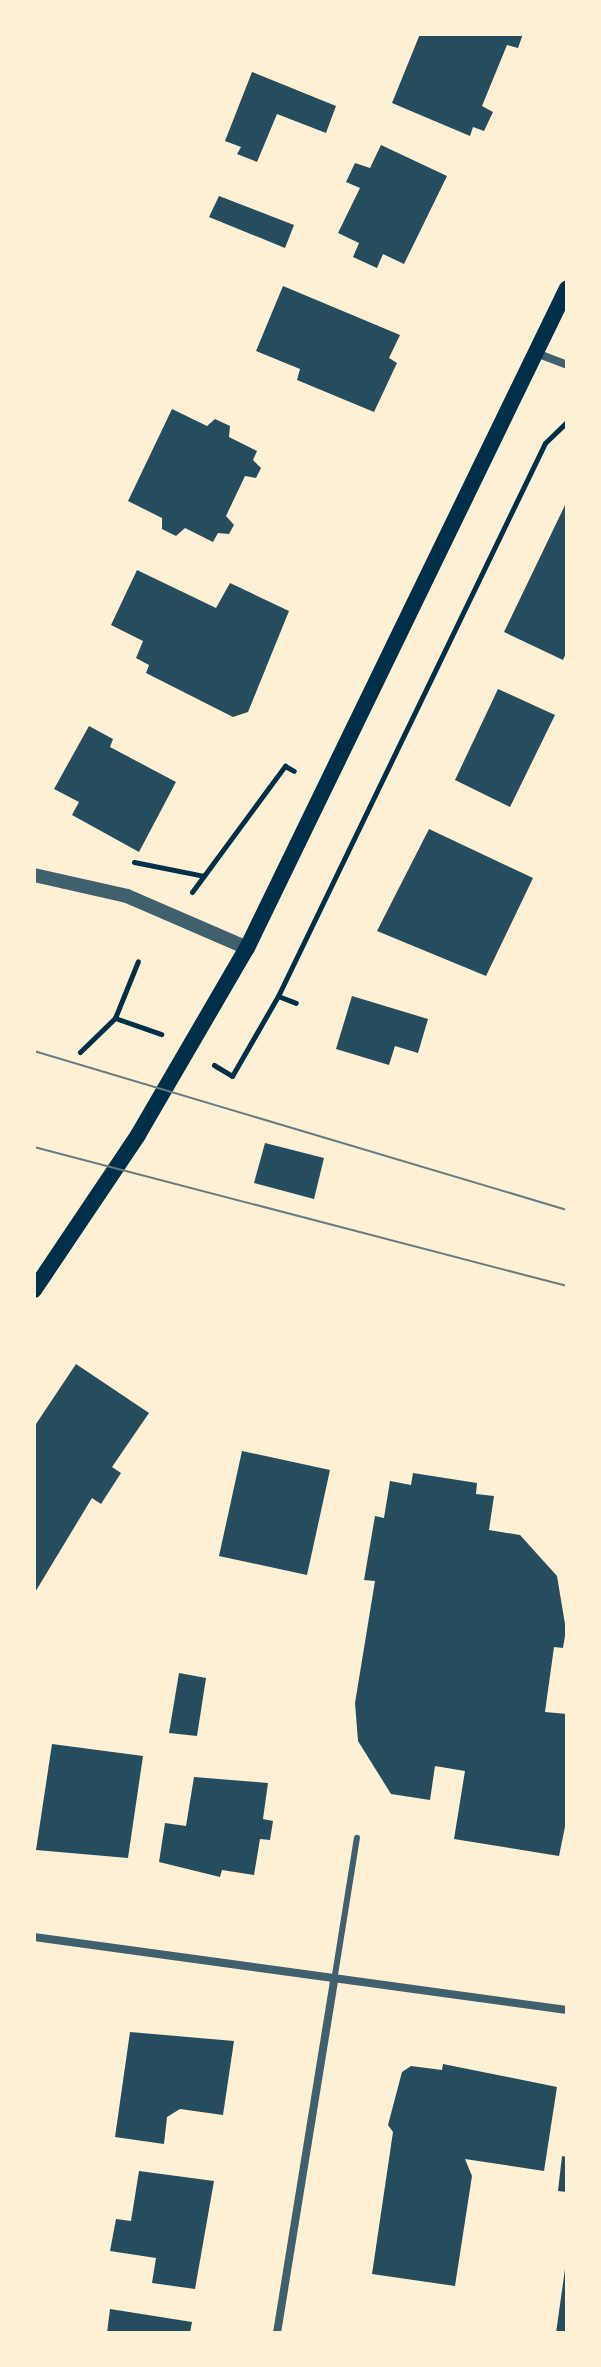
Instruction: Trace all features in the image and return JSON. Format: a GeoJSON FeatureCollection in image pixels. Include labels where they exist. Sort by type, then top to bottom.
{"type":"FeatureCollection","features":[{"type":"Feature","properties":{"kind":"main road"},"geometry":{"type":"LineString","coordinates":[[34,1290],[138,1135],[247,948],[567,288]]}},
{"type":"Feature","properties":{"kind":"street"},"geometry":{"type":"LineString","coordinates":[[535,353],[567,365]]}},
{"type":"Feature","properties":{"kind":"street"},"geometry":{"type":"LineString","coordinates":[[34,875],[127,896],[247,948]]}},
{"type":"Feature","properties":{"kind":"street"},"geometry":{"type":"LineString","coordinates":[[34,1937],[334,1981],[567,2010]]}},
{"type":"Feature","properties":{"kind":"street"},"geometry":{"type":"LineString","coordinates":[[277,2333],[334,1981]]}},
{"type":"Feature","properties":{"kind":"lane"},"geometry":{"type":"LineString","coordinates":[[334,1981],[357,1838]]}},
{"type":"Feature","properties":{"kind":"path"},"geometry":{"type":"LineString","coordinates":[[216,1066],[232,1076],[278,996],[551,431],[567,422]]}},
{"type":"Feature","properties":{"kind":"path"},"geometry":{"type":"LineString","coordinates":[[195,887],[285,766],[294,771]]}},
{"type":"Feature","properties":{"kind":"path"},"geometry":{"type":"LineString","coordinates":[[117,858],[204,876]]}},
{"type":"Feature","properties":{"kind":"path"},"geometry":{"type":"LineString","coordinates":[[80,1052],[115,1018],[138,961]]}},
{"type":"Feature","properties":{"kind":"path"},"geometry":{"type":"LineString","coordinates":[[278,996],[296,1003]]}},
{"type":"Feature","properties":{"kind":"path"},"geometry":{"type":"LineString","coordinates":[[115,1018],[164,1036]]}},
{"type":"Feature","properties":{"kind":"building"},"geometry":{"type":"Polygon","coordinates":[[[420,34],[523,34],[518,48],[507,45],[482,106],[493,112],[484,131],[473,127],[470,136],[392,103],[420,34]]]}},
{"type":"Feature","properties":{"kind":"building"},"geometry":{"type":"Polygon","coordinates":[[[252,72],[336,106],[326,133],[277,114],[257,162],[237,154],[241,147],[225,141],[252,72]]]}},
{"type":"Feature","properties":{"kind":"building"},"geometry":{"type":"Polygon","coordinates":[[[381,145],[447,176],[404,264],[383,254],[377,268],[353,257],[359,243],[338,233],[360,188],[346,182],[355,163],[370,168],[381,145]]]}},
{"type":"Feature","properties":{"kind":"building"},"geometry":{"type":"Polygon","coordinates":[[[219,196],[294,225],[285,248],[209,217],[219,196]]]}},
{"type":"Feature","properties":{"kind":"building"},"geometry":{"type":"Polygon","coordinates":[[[283,286],[400,335],[389,358],[397,363],[374,412],[297,380],[300,369],[256,351],[283,286]]]}},
{"type":"Feature","properties":{"kind":"building"},"geometry":{"type":"Polygon","coordinates":[[[172,409],[207,426],[215,419],[230,426],[229,437],[257,451],[253,460],[261,468],[256,478],[245,476],[226,516],[234,525],[229,534],[218,533],[213,542],[185,528],[176,536],[162,529],[162,518],[128,501],[172,409]]]}},
{"type":"Feature","properties":{"kind":"building"},"geometry":{"type":"Polygon","coordinates":[[[567,501],[567,651],[563,660],[504,632],[567,501]]]}},
{"type":"Feature","properties":{"kind":"building"},"geometry":{"type":"Polygon","coordinates":[[[137,570],[216,608],[230,583],[289,611],[248,712],[233,717],[146,673],[149,665],[136,658],[143,641],[111,625],[137,570]]]}},
{"type":"Feature","properties":{"kind":"building"},"geometry":{"type":"Polygon","coordinates":[[[498,689],[555,715],[510,807],[455,780],[498,689]]]}},
{"type":"Feature","properties":{"kind":"building"},"geometry":{"type":"Polygon","coordinates":[[[89,726],[113,739],[110,747],[176,782],[139,852],[72,815],[79,802],[54,789],[89,726]]]}},
{"type":"Feature","properties":{"kind":"building"},"geometry":{"type":"Polygon","coordinates":[[[429,829],[533,878],[486,976],[377,931],[429,829]]]}},
{"type":"Feature","properties":{"kind":"building"},"geometry":{"type":"Polygon","coordinates":[[[352,996],[428,1019],[418,1053],[395,1046],[389,1065],[336,1049],[352,996]]]}},
{"type":"Feature","properties":{"kind":"building"},"geometry":{"type":"Polygon","coordinates":[[[265,1143],[324,1158],[314,1199],[254,1183],[265,1143]]]}},
{"type":"Feature","properties":{"kind":"building"},"geometry":{"type":"Polygon","coordinates":[[[76,1364],[149,1413],[112,1467],[121,1473],[101,1504],[92,1498],[34,1594],[34,1427],[76,1364]]]}},
{"type":"Feature","properties":{"kind":"building"},"geometry":{"type":"Polygon","coordinates":[[[242,1451],[330,1470],[307,1575],[219,1556],[242,1451]]]}},
{"type":"Feature","properties":{"kind":"building"},"geometry":{"type":"Polygon","coordinates":[[[413,1473],[477,1483],[476,1494],[494,1496],[489,1530],[520,1535],[557,1576],[566,1630],[563,1648],[554,1647],[545,1712],[567,1714],[567,1817],[559,1856],[454,1839],[465,1771],[435,1766],[430,1800],[391,1794],[358,1741],[355,1703],[375,1581],[364,1580],[375,1516],[384,1518],[390,1481],[411,1485],[413,1473]]]}},
{"type":"Feature","properties":{"kind":"building"},"geometry":{"type":"Polygon","coordinates":[[[179,1673],[206,1678],[197,1736],[169,1733],[179,1673]]]}},
{"type":"Feature","properties":{"kind":"building"},"geometry":{"type":"Polygon","coordinates":[[[52,1744],[143,1756],[128,1858],[36,1850],[52,1744]]]}},
{"type":"Feature","properties":{"kind":"building"},"geometry":{"type":"Polygon","coordinates":[[[194,1777],[268,1783],[263,1819],[273,1821],[270,1840],[260,1839],[254,1875],[222,1870],[220,1877],[159,1862],[165,1823],[186,1826],[194,1777]]]}},
{"type":"Feature","properties":{"kind":"building"},"geometry":{"type":"Polygon","coordinates":[[[130,2032],[234,2041],[223,2115],[180,2109],[167,2117],[164,2144],[115,2137],[130,2032]]]}},
{"type":"Feature","properties":{"kind":"building"},"geometry":{"type":"Polygon","coordinates":[[[443,2064],[557,2087],[544,2171],[465,2159],[472,2176],[455,2286],[372,2274],[393,2132],[388,2125],[402,2072],[411,2066],[442,2070],[443,2064]]]}},
{"type":"Feature","properties":{"kind":"building"},"geometry":{"type":"Polygon","coordinates":[[[562,2156],[567,2157],[567,2192],[558,2191],[562,2156]]]}},
{"type":"Feature","properties":{"kind":"building"},"geometry":{"type":"Polygon","coordinates":[[[139,2171],[214,2181],[195,2289],[152,2283],[156,2258],[110,2251],[116,2219],[131,2221],[139,2171]]]}},
{"type":"Feature","properties":{"kind":"building"},"geometry":{"type":"Polygon","coordinates":[[[565,2269],[567,2333],[556,2333],[565,2269]]]}},
{"type":"Feature","properties":{"kind":"building"},"geometry":{"type":"Polygon","coordinates":[[[110,2309],[192,2322],[190,2333],[107,2333],[110,2309]]]}},
{"type":"Feature","properties":{"kind":"tram line"},"geometry":{"type":"LineString","coordinates":[[34,1051],[567,1210]]}},
{"type":"Feature","properties":{"kind":"tram line"},"geometry":{"type":"LineString","coordinates":[[34,1147],[567,1286]]}}]}
